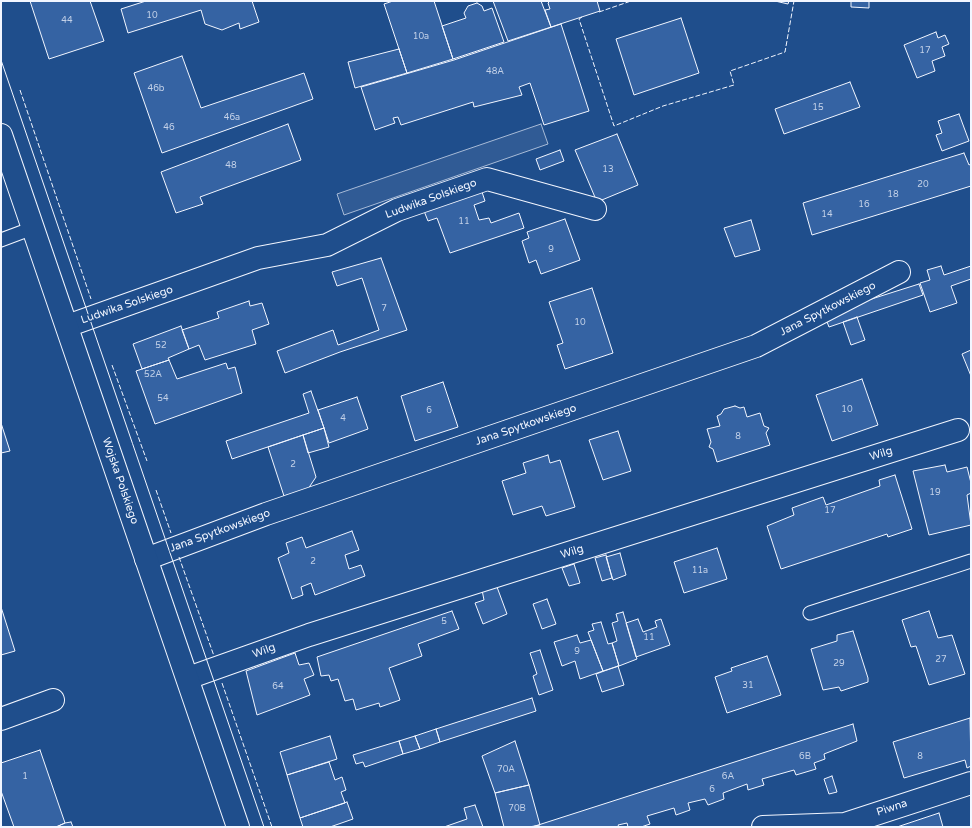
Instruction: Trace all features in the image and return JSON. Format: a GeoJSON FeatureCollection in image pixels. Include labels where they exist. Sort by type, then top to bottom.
{"type":"FeatureCollection","features":[{"type":"Feature","properties":{"kind":"street","name":"Wojska Polskiego"},"geometry":{"type":"LineString","coordinates":[[1,135],[238,827]]}},
{"type":"Feature","properties":{"kind":"street","name":"Ludwika Solskiego"},"geometry":{"type":"LineString","coordinates":[[67,326],[258,258],[327,245],[397,210],[487,179],[595,209]]}},
{"type":"Feature","properties":{"kind":"street","name":"Jana Spytkowskiego"},"geometry":{"type":"LineString","coordinates":[[146,558],[266,514],[756,346],[899,272]]}},
{"type":"Feature","properties":{"kind":"street","name":"Wilg"},"geometry":{"type":"LineString","coordinates":[[188,678],[309,634],[958,430]]}},
{"type":"Feature","properties":{"kind":"street"},"geometry":{"type":"LineString","coordinates":[[1,719],[53,700]]}},
{"type":"Feature","properties":{"kind":"street","name":"Piwna"},"geometry":{"type":"LineString","coordinates":[[764,827],[845,824],[971,783]]}},
{"type":"Feature","properties":{"kind":"lane"},"geometry":{"type":"LineString","coordinates":[[1,240],[33,228]]}},
{"type":"Feature","properties":{"kind":"lane"},"geometry":{"type":"LineString","coordinates":[[810,613],[971,561]]}},
{"type":"Feature","properties":{"kind":"shaded area"},"geometry":{"type":"Polygon","coordinates":[[[541,124],[548,144],[344,215],[337,194],[541,124]]]}},
{"type":"Feature","properties":{"kind":"building"},"geometry":{"type":"Polygon","coordinates":[[[30,1],[90,1],[104,41],[49,59],[30,1]]]}},
{"type":"Feature","properties":{"kind":"building"},"geometry":{"type":"Polygon","coordinates":[[[146,1],[252,1],[259,22],[240,29],[239,23],[222,30],[205,24],[201,10],[128,33],[121,9],[146,1]]]}},
{"type":"Feature","properties":{"kind":"building"},"geometry":{"type":"Polygon","coordinates":[[[393,1],[434,1],[453,59],[407,73],[384,4],[393,1]]]}},
{"type":"Feature","properties":{"kind":"building"},"geometry":{"type":"Polygon","coordinates":[[[493,1],[541,1],[551,27],[508,41],[493,1]]]}},
{"type":"Feature","properties":{"kind":"building"},"geometry":{"type":"Polygon","coordinates":[[[550,1],[597,1],[600,11],[551,27],[545,10],[550,9],[548,3],[550,1]]]}},
{"type":"Feature","properties":{"kind":"building"},"geometry":{"type":"Polygon","coordinates":[[[775,1],[789,1],[788,4],[775,1]]]}},
{"type":"Feature","properties":{"kind":"building"},"geometry":{"type":"Polygon","coordinates":[[[851,1],[869,1],[869,8],[851,7],[851,1]]]}},
{"type":"Feature","properties":{"kind":"building"},"geometry":{"type":"Polygon","coordinates":[[[477,3],[482,6],[484,11],[492,8],[504,42],[453,59],[442,26],[466,18],[464,13],[468,6],[477,3]]]}},
{"type":"Feature","properties":{"kind":"building"},"geometry":{"type":"Polygon","coordinates":[[[681,18],[699,73],[634,95],[616,39],[681,18]]]}},
{"type":"Feature","properties":{"kind":"building"},"geometry":{"type":"Polygon","coordinates":[[[561,24],[589,111],[544,125],[530,83],[519,87],[522,95],[474,107],[473,102],[401,125],[398,117],[393,118],[395,123],[375,130],[361,87],[454,60],[561,24]]]}},
{"type":"Feature","properties":{"kind":"building"},"geometry":{"type":"Polygon","coordinates":[[[936,32],[938,38],[945,35],[949,44],[942,47],[945,56],[932,61],[935,71],[917,78],[904,45],[936,32]]]}},
{"type":"Feature","properties":{"kind":"building"},"geometry":{"type":"Polygon","coordinates":[[[399,49],[407,73],[355,88],[348,62],[399,49]]]}},
{"type":"Feature","properties":{"kind":"building"},"geometry":{"type":"Polygon","coordinates":[[[182,56],[201,108],[304,73],[313,99],[162,153],[134,73],[182,56]]]}},
{"type":"Feature","properties":{"kind":"building"},"geometry":{"type":"Polygon","coordinates":[[[850,82],[860,107],[784,134],[775,109],[850,82]]]}},
{"type":"Feature","properties":{"kind":"building"},"geometry":{"type":"Polygon","coordinates":[[[959,114],[969,141],[942,151],[936,135],[942,133],[938,121],[959,114]]]}},
{"type":"Feature","properties":{"kind":"building"},"geometry":{"type":"Polygon","coordinates":[[[288,124],[301,160],[200,197],[203,204],[176,213],[161,172],[288,124]]]}},
{"type":"Feature","properties":{"kind":"building"},"geometry":{"type":"Polygon","coordinates":[[[617,134],[638,185],[597,202],[575,150],[617,134]]]}},
{"type":"Feature","properties":{"kind":"building"},"geometry":{"type":"Polygon","coordinates":[[[560,150],[564,161],[540,170],[536,159],[560,150]]]}},
{"type":"Feature","properties":{"kind":"building"},"geometry":{"type":"Polygon","coordinates":[[[964,153],[969,165],[971,164],[971,186],[812,235],[803,203],[964,153]]]}},
{"type":"Feature","properties":{"kind":"building"},"geometry":{"type":"Polygon","coordinates":[[[481,189],[485,201],[474,205],[479,220],[489,218],[491,223],[519,213],[524,228],[450,253],[437,218],[428,221],[422,206],[481,189]]]}},
{"type":"Feature","properties":{"kind":"building"},"geometry":{"type":"Polygon","coordinates":[[[565,219],[580,260],[541,274],[536,260],[529,263],[522,241],[529,238],[527,232],[565,219]]]}},
{"type":"Feature","properties":{"kind":"building"},"geometry":{"type":"Polygon","coordinates":[[[751,220],[760,250],[735,257],[724,228],[751,220]]]}},
{"type":"Feature","properties":{"kind":"building"},"geometry":{"type":"Polygon","coordinates":[[[381,258],[407,330],[340,352],[285,373],[277,351],[333,330],[338,345],[379,330],[362,278],[337,286],[332,272],[381,258]]]}},
{"type":"Feature","properties":{"kind":"building"},"geometry":{"type":"Polygon","coordinates":[[[941,266],[944,275],[971,266],[971,279],[951,286],[957,303],[930,312],[920,283],[930,280],[927,270],[941,266]]]}},
{"type":"Feature","properties":{"kind":"building"},"geometry":{"type":"Polygon","coordinates":[[[919,284],[923,295],[829,327],[824,314],[919,284]]]}},
{"type":"Feature","properties":{"kind":"building"},"geometry":{"type":"Polygon","coordinates":[[[592,288],[613,353],[565,369],[557,345],[563,343],[549,302],[592,288]]]}},
{"type":"Feature","properties":{"kind":"building"},"geometry":{"type":"Polygon","coordinates":[[[249,301],[250,306],[262,303],[269,324],[252,330],[256,344],[205,360],[199,345],[189,349],[182,330],[219,318],[217,312],[249,301]]]}},
{"type":"Feature","properties":{"kind":"building"},"geometry":{"type":"Polygon","coordinates":[[[857,317],[865,340],[851,345],[843,322],[857,317]]]}},
{"type":"Feature","properties":{"kind":"building"},"geometry":{"type":"Polygon","coordinates":[[[181,326],[189,349],[168,358],[169,360],[142,369],[133,344],[181,326]]]}},
{"type":"Feature","properties":{"kind":"building"},"geometry":{"type":"Polygon","coordinates":[[[971,350],[971,376],[962,354],[971,350]]]}},
{"type":"Feature","properties":{"kind":"building"},"geometry":{"type":"Polygon","coordinates":[[[169,360],[177,379],[226,363],[228,369],[235,367],[242,393],[155,424],[136,371],[169,360]]]}},
{"type":"Feature","properties":{"kind":"building"},"geometry":{"type":"Polygon","coordinates":[[[862,379],[878,425],[832,441],[816,395],[862,379]]]}},
{"type":"Feature","properties":{"kind":"building"},"geometry":{"type":"Polygon","coordinates":[[[443,382],[458,427],[415,441],[401,396],[443,382]]]}},
{"type":"Feature","properties":{"kind":"building"},"geometry":{"type":"Polygon","coordinates":[[[311,391],[324,428],[232,459],[226,441],[309,413],[303,394],[311,391]]]}},
{"type":"Feature","properties":{"kind":"building"},"geometry":{"type":"Polygon","coordinates":[[[357,397],[368,429],[329,443],[318,410],[357,397]]]}},
{"type":"Feature","properties":{"kind":"building"},"geometry":{"type":"Polygon","coordinates":[[[735,406],[740,408],[744,407],[747,417],[760,413],[764,426],[769,428],[766,433],[770,445],[717,462],[713,449],[709,447],[711,442],[707,429],[720,426],[717,416],[721,414],[724,409],[735,406]]]}},
{"type":"Feature","properties":{"kind":"building"},"geometry":{"type":"Polygon","coordinates":[[[1,423],[10,451],[1,453],[1,423]]]}},
{"type":"Feature","properties":{"kind":"building"},"geometry":{"type":"Polygon","coordinates":[[[324,428],[329,447],[308,453],[303,435],[324,428]]]}},
{"type":"Feature","properties":{"kind":"building"},"geometry":{"type":"Polygon","coordinates":[[[618,431],[631,471],[603,480],[589,440],[618,431]]]}},
{"type":"Feature","properties":{"kind":"building"},"geometry":{"type":"Polygon","coordinates":[[[303,435],[316,477],[308,489],[284,496],[268,447],[303,435]]]}},
{"type":"Feature","properties":{"kind":"building"},"geometry":{"type":"Polygon","coordinates":[[[548,455],[550,463],[560,460],[575,507],[546,516],[542,506],[513,515],[502,481],[526,473],[523,463],[548,455]]]}},
{"type":"Feature","properties":{"kind":"building"},"geometry":{"type":"Polygon","coordinates":[[[945,465],[947,472],[967,467],[971,483],[971,493],[967,495],[971,525],[929,535],[913,471],[945,465]]]}},
{"type":"Feature","properties":{"kind":"building"},"geometry":{"type":"Polygon","coordinates":[[[895,475],[912,529],[888,537],[887,534],[781,569],[767,526],[794,515],[792,508],[823,497],[826,505],[880,486],[879,480],[895,475]]]}},
{"type":"Feature","properties":{"kind":"building"},"geometry":{"type":"Polygon","coordinates":[[[352,531],[359,550],[345,555],[349,569],[361,565],[365,576],[315,595],[311,583],[301,587],[303,595],[292,599],[278,558],[289,553],[286,543],[302,537],[306,548],[352,531]]]}},
{"type":"Feature","properties":{"kind":"building"},"geometry":{"type":"Polygon","coordinates":[[[717,548],[727,579],[684,593],[674,562],[717,548]]]}},
{"type":"Feature","properties":{"kind":"building"},"geometry":{"type":"Polygon","coordinates":[[[620,553],[626,575],[613,580],[606,557],[620,553]]]}},
{"type":"Feature","properties":{"kind":"building"},"geometry":{"type":"Polygon","coordinates":[[[606,555],[612,578],[602,581],[595,558],[606,555]]]}},
{"type":"Feature","properties":{"kind":"building"},"geometry":{"type":"Polygon","coordinates":[[[574,564],[580,583],[569,586],[562,568],[574,564]]]}},
{"type":"Feature","properties":{"kind":"building"},"geometry":{"type":"Polygon","coordinates":[[[497,587],[507,614],[483,624],[475,603],[484,600],[482,590],[497,587]]]}},
{"type":"Feature","properties":{"kind":"building"},"geometry":{"type":"Polygon","coordinates":[[[547,599],[556,624],[542,629],[533,604],[547,599]]]}},
{"type":"Feature","properties":{"kind":"building"},"geometry":{"type":"Polygon","coordinates":[[[1,607],[15,651],[1,655],[1,607]]]}},
{"type":"Feature","properties":{"kind":"building"},"geometry":{"type":"Polygon","coordinates":[[[452,611],[459,629],[418,644],[422,656],[389,668],[400,700],[380,707],[379,703],[356,710],[353,699],[345,701],[338,679],[331,681],[329,675],[321,676],[317,657],[452,611]]]}},
{"type":"Feature","properties":{"kind":"building"},"geometry":{"type":"Polygon","coordinates":[[[929,611],[938,638],[952,635],[965,674],[929,685],[916,646],[911,647],[902,620],[929,611]]]}},
{"type":"Feature","properties":{"kind":"building"},"geometry":{"type":"Polygon","coordinates":[[[623,612],[637,659],[619,666],[612,643],[617,641],[612,623],[618,621],[616,614],[623,612]]]}},
{"type":"Feature","properties":{"kind":"building"},"geometry":{"type":"Polygon","coordinates":[[[638,619],[643,632],[657,627],[655,621],[661,619],[670,645],[636,657],[626,623],[638,619]]]}},
{"type":"Feature","properties":{"kind":"building"},"geometry":{"type":"Polygon","coordinates":[[[601,622],[608,644],[612,643],[619,666],[603,671],[588,632],[594,630],[592,624],[601,622]]]}},
{"type":"Feature","properties":{"kind":"building"},"geometry":{"type":"Polygon","coordinates":[[[853,631],[868,682],[841,691],[839,687],[823,690],[811,649],[837,641],[837,635],[853,631]]]}},
{"type":"Feature","properties":{"kind":"building"},"geometry":{"type":"Polygon","coordinates":[[[577,635],[580,643],[591,640],[603,671],[580,679],[575,661],[562,666],[554,642],[577,635]]]}},
{"type":"Feature","properties":{"kind":"building"},"geometry":{"type":"Polygon","coordinates":[[[540,650],[553,690],[539,695],[533,676],[537,674],[530,653],[540,650]]]}},
{"type":"Feature","properties":{"kind":"building"},"geometry":{"type":"Polygon","coordinates":[[[295,653],[299,665],[309,663],[314,675],[304,679],[310,695],[257,715],[246,671],[295,653]]]}},
{"type":"Feature","properties":{"kind":"building"},"geometry":{"type":"Polygon","coordinates":[[[767,656],[781,695],[727,713],[715,677],[732,671],[731,668],[767,656]]]}},
{"type":"Feature","properties":{"kind":"building"},"geometry":{"type":"Polygon","coordinates":[[[618,666],[624,685],[602,692],[596,674],[618,666]]]}},
{"type":"Feature","properties":{"kind":"building"},"geometry":{"type":"Polygon","coordinates":[[[532,698],[536,711],[440,742],[436,729],[532,698]]]}},
{"type":"Feature","properties":{"kind":"building"},"geometry":{"type":"Polygon","coordinates":[[[970,718],[971,766],[967,768],[965,760],[904,778],[893,742],[970,718]]]}},
{"type":"Feature","properties":{"kind":"building"},"geometry":{"type":"Polygon","coordinates":[[[853,724],[857,741],[824,754],[825,759],[814,763],[816,769],[796,775],[794,770],[762,779],[764,785],[748,790],[747,784],[723,793],[724,799],[708,805],[705,799],[688,803],[690,810],[676,815],[674,808],[647,816],[650,824],[641,827],[628,827],[627,823],[618,825],[619,827],[532,827],[853,724]]]}},
{"type":"Feature","properties":{"kind":"building"},"geometry":{"type":"Polygon","coordinates":[[[436,729],[440,742],[420,749],[415,736],[436,729]]]}},
{"type":"Feature","properties":{"kind":"building"},"geometry":{"type":"Polygon","coordinates":[[[330,736],[337,759],[287,775],[280,752],[330,736]]]}},
{"type":"Feature","properties":{"kind":"building"},"geometry":{"type":"Polygon","coordinates":[[[415,736],[420,749],[403,754],[399,741],[415,736]]]}},
{"type":"Feature","properties":{"kind":"building"},"geometry":{"type":"Polygon","coordinates":[[[399,741],[403,754],[365,767],[363,762],[356,764],[353,755],[399,741]]]}},
{"type":"Feature","properties":{"kind":"building"},"geometry":{"type":"Polygon","coordinates":[[[515,741],[529,785],[495,793],[482,756],[515,741]]]}},
{"type":"Feature","properties":{"kind":"building"},"geometry":{"type":"Polygon","coordinates":[[[40,750],[65,823],[56,827],[14,827],[1,791],[1,763],[40,750]]]}},
{"type":"Feature","properties":{"kind":"building"},"geometry":{"type":"Polygon","coordinates":[[[329,762],[335,780],[342,777],[346,790],[341,792],[345,803],[300,818],[287,775],[329,762]]]}},
{"type":"Feature","properties":{"kind":"building"},"geometry":{"type":"Polygon","coordinates":[[[832,776],[837,792],[829,794],[824,779],[832,776]]]}},
{"type":"Feature","properties":{"kind":"building"},"geometry":{"type":"Polygon","coordinates":[[[529,785],[540,825],[529,827],[504,827],[495,793],[529,785]]]}},
{"type":"Feature","properties":{"kind":"building"},"geometry":{"type":"Polygon","coordinates":[[[347,802],[353,819],[330,827],[303,827],[300,818],[347,802]]]}},
{"type":"Feature","properties":{"kind":"building"},"geometry":{"type":"Polygon","coordinates":[[[475,805],[483,827],[444,827],[467,819],[464,808],[475,805]]]}},
{"type":"Feature","properties":{"kind":"building"},"geometry":{"type":"Polygon","coordinates":[[[939,813],[943,827],[897,827],[939,813]]]}},
{"type":"Feature","properties":{"kind":"building"},"geometry":{"type":"Polygon","coordinates":[[[71,822],[73,827],[56,827],[65,823],[71,822]]]}},
{"type":"Feature","properties":{"kind":"tram line"},"geometry":{"type":"LineString","coordinates":[[1,60],[264,827]]}},
{"type":"Feature","properties":{"kind":"fence"},"geometry":{"type":"LineString","coordinates":[[599,12],[631,1]]}},
{"type":"Feature","properties":{"kind":"fence"},"geometry":{"type":"LineString","coordinates":[[582,17],[579,19],[614,126],[663,106],[734,85],[730,71],[785,52],[794,1]]}},
{"type":"Feature","properties":{"kind":"fence"},"geometry":{"type":"LineString","coordinates":[[20,90],[91,299]]}},
{"type":"Feature","properties":{"kind":"fence"},"geometry":{"type":"LineString","coordinates":[[112,365],[147,461]]}},
{"type":"Feature","properties":{"kind":"fence"},"geometry":{"type":"LineString","coordinates":[[156,490],[171,533]]}},
{"type":"Feature","properties":{"kind":"fence"},"geometry":{"type":"LineString","coordinates":[[179,557],[214,656]]}},
{"type":"Feature","properties":{"kind":"fence"},"geometry":{"type":"LineString","coordinates":[[222,683],[272,827]]}}]}
